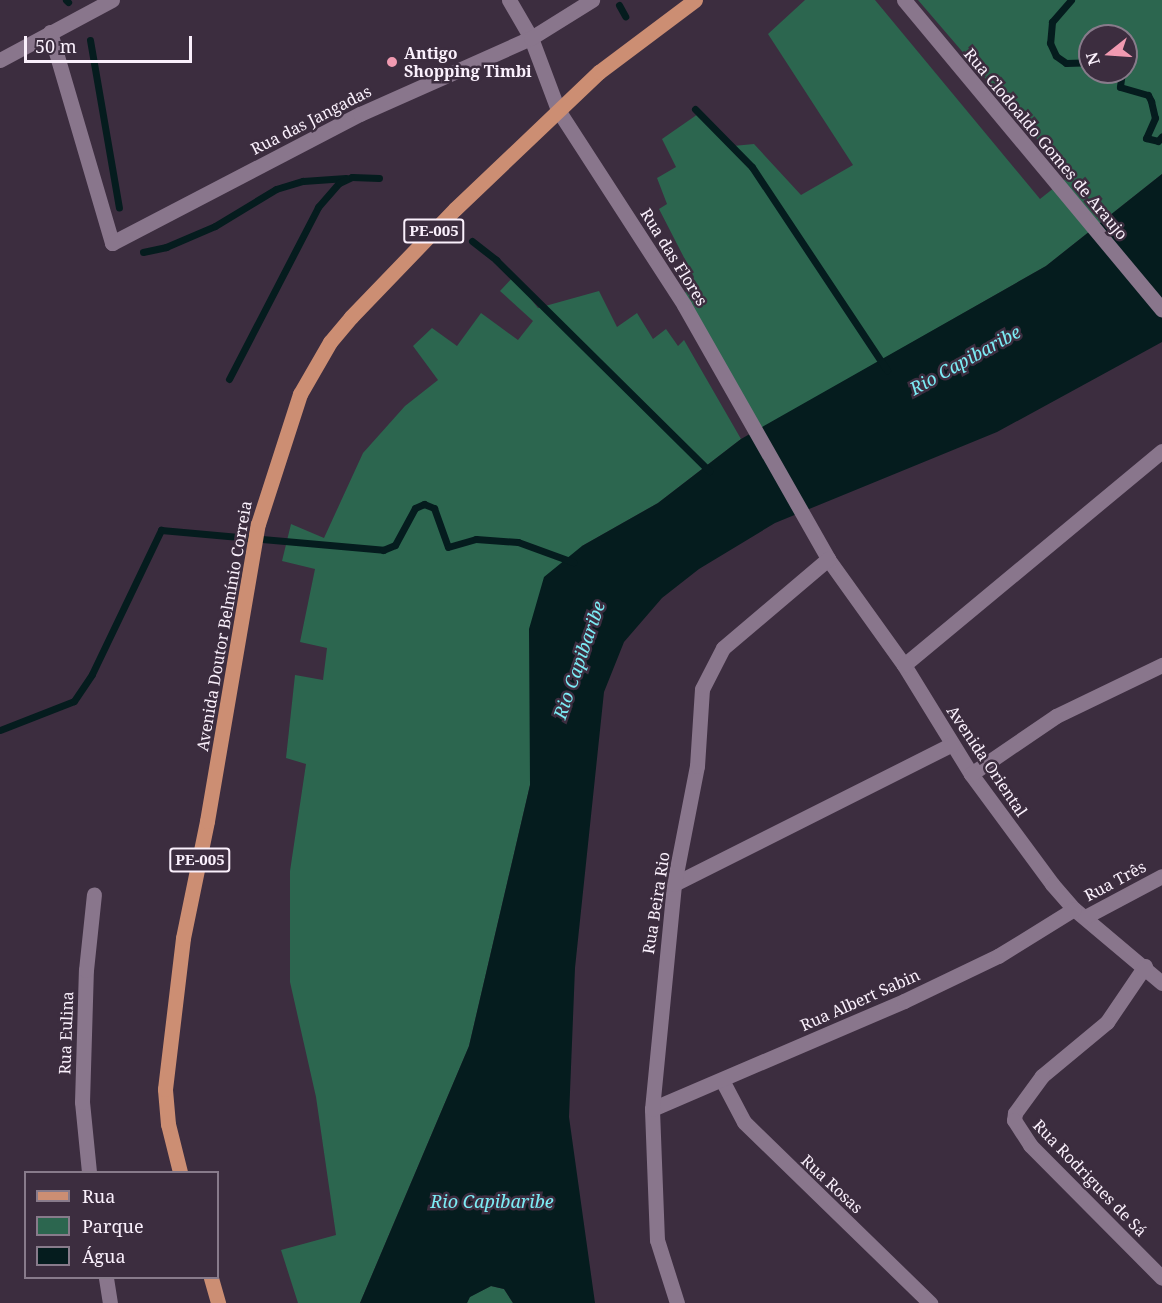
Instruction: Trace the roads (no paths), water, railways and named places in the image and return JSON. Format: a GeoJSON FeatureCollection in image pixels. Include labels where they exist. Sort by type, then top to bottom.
{"type":"FeatureCollection","features":[{"type":"Feature","properties":{"kind":"main road","name":"Avenida Doutor Belmínio Correia"},"geometry":{"type":"LineString","coordinates":[[180,1171],[168,1124],[167,1056],[183,938],[258,524],[287,426],[314,368],[330,342],[454,209],[558,110],[638,39],[695,0]]}},
{"type":"Feature","properties":{"kind":"main road"},"geometry":{"type":"LineString","coordinates":[[211,1279],[218,1303]]}},
{"type":"Feature","properties":{"kind":"street"},"geometry":{"type":"LineString","coordinates":[[0,60],[112,0]]}},
{"type":"Feature","properties":{"kind":"street","name":"Rua das Flores"},"geometry":{"type":"LineString","coordinates":[[509,0],[531,38],[558,110],[684,305],[813,533]]}},
{"type":"Feature","properties":{"kind":"street","name":"Rua das Jangadas"},"geometry":{"type":"LineString","coordinates":[[50,32],[112,243],[360,114],[531,38],[592,0]]}},
{"type":"Feature","properties":{"kind":"street","name":"Rua Clodoaldo Gomes de Araujo"},"geometry":{"type":"LineString","coordinates":[[903,1],[1162,310]]}},
{"type":"Feature","properties":{"kind":"street"},"geometry":{"type":"LineString","coordinates":[[904,665],[1162,451]]}},
{"type":"Feature","properties":{"kind":"street","name":"Avenida Oriental"},"geometry":{"type":"LineString","coordinates":[[813,533],[828,559],[904,665],[971,774],[1080,913],[1145,966],[1162,983]]}},
{"type":"Feature","properties":{"kind":"street","name":"Rua Beira Rio"},"geometry":{"type":"LineString","coordinates":[[677,1303],[657,1240],[652,1109],[674,884],[697,766],[700,702],[714,663],[723,648],[773,602],[828,559]]}},
{"type":"Feature","properties":{"kind":"street"},"geometry":{"type":"LineString","coordinates":[[971,774],[1056,716],[1162,665]]}},
{"type":"Feature","properties":{"kind":"street"},"geometry":{"type":"LineString","coordinates":[[674,884],[952,744]]}},
{"type":"Feature","properties":{"kind":"street","name":"Rua Três"},"geometry":{"type":"LineString","coordinates":[[1080,913],[1162,876]]}},
{"type":"Feature","properties":{"kind":"street","name":"Rua Eulina"},"geometry":{"type":"LineString","coordinates":[[89,1171],[82,1102],[86,970],[93,894]]}},
{"type":"Feature","properties":{"kind":"street","name":"Rua Albert Sabin"},"geometry":{"type":"LineString","coordinates":[[652,1109],[723,1082],[998,956],[1080,913]]}},
{"type":"Feature","properties":{"kind":"street","name":"Rua Rodrigues de Sá"},"geometry":{"type":"LineString","coordinates":[[1145,966],[1107,1022],[1042,1076],[1014,1120],[1030,1145],[1162,1278]]}},
{"type":"Feature","properties":{"kind":"street","name":"Rua Rosas"},"geometry":{"type":"LineString","coordinates":[[723,1082],[744,1122],[930,1303]]}},
{"type":"Feature","properties":{"kind":"street"},"geometry":{"type":"LineString","coordinates":[[106,1279],[110,1303]]}},
{"type":"Feature","properties":{"kind":"water","name":"Rio Capibaribe"},"geometry":{"type":"Polygon","coordinates":[[[1162,174],[1162,342],[997,432],[775,523],[699,569],[662,598],[624,642],[604,692],[575,968],[569,1117],[595,1303],[513,1303],[504,1289],[491,1286],[470,1297],[467,1303],[360,1303],[469,1046],[530,785],[529,629],[544,577],[582,546],[658,503],[741,439],[1046,266],[1162,174]]]}},
{"type":"Feature","properties":{"kind":"waterway"},"geometry":{"type":"LineString","coordinates":[[1071,0],[1052,22],[1050,43],[1056,56],[1066,63],[1078,62]]}},
{"type":"Feature","properties":{"kind":"waterway"},"geometry":{"type":"LineString","coordinates":[[619,5],[625,16]]}},
{"type":"Feature","properties":{"kind":"waterway"},"geometry":{"type":"LineString","coordinates":[[90,40],[119,208]]}},
{"type":"Feature","properties":{"kind":"waterway"},"geometry":{"type":"LineString","coordinates":[[1120,84],[1120,87],[1148,95],[1155,118],[1146,138],[1158,141],[1162,136]]}},
{"type":"Feature","properties":{"kind":"waterway"},"geometry":{"type":"LineString","coordinates":[[695,109],[752,167],[887,370]]}},
{"type":"Feature","properties":{"kind":"waterway"},"geometry":{"type":"LineString","coordinates":[[229,379],[318,207],[339,183],[352,177],[379,178]]}},
{"type":"Feature","properties":{"kind":"waterway"},"geometry":{"type":"LineString","coordinates":[[143,252],[166,247],[215,226],[276,189],[303,181],[346,178]]}},
{"type":"Feature","properties":{"kind":"waterway"},"geometry":{"type":"LineString","coordinates":[[472,241],[496,260],[709,471]]}},
{"type":"Feature","properties":{"kind":"waterway"},"geometry":{"type":"LineString","coordinates":[[0,730],[74,701],[92,674],[161,530],[383,550],[395,545],[415,508],[424,504],[434,508],[448,547],[476,539],[518,542],[573,562]]}},
{"type":"Feature","properties":{"kind":"place","name":"Antigo Shopping Timbi"},"geometry":{"type":"Point","coordinates":[392,62]}}]}
